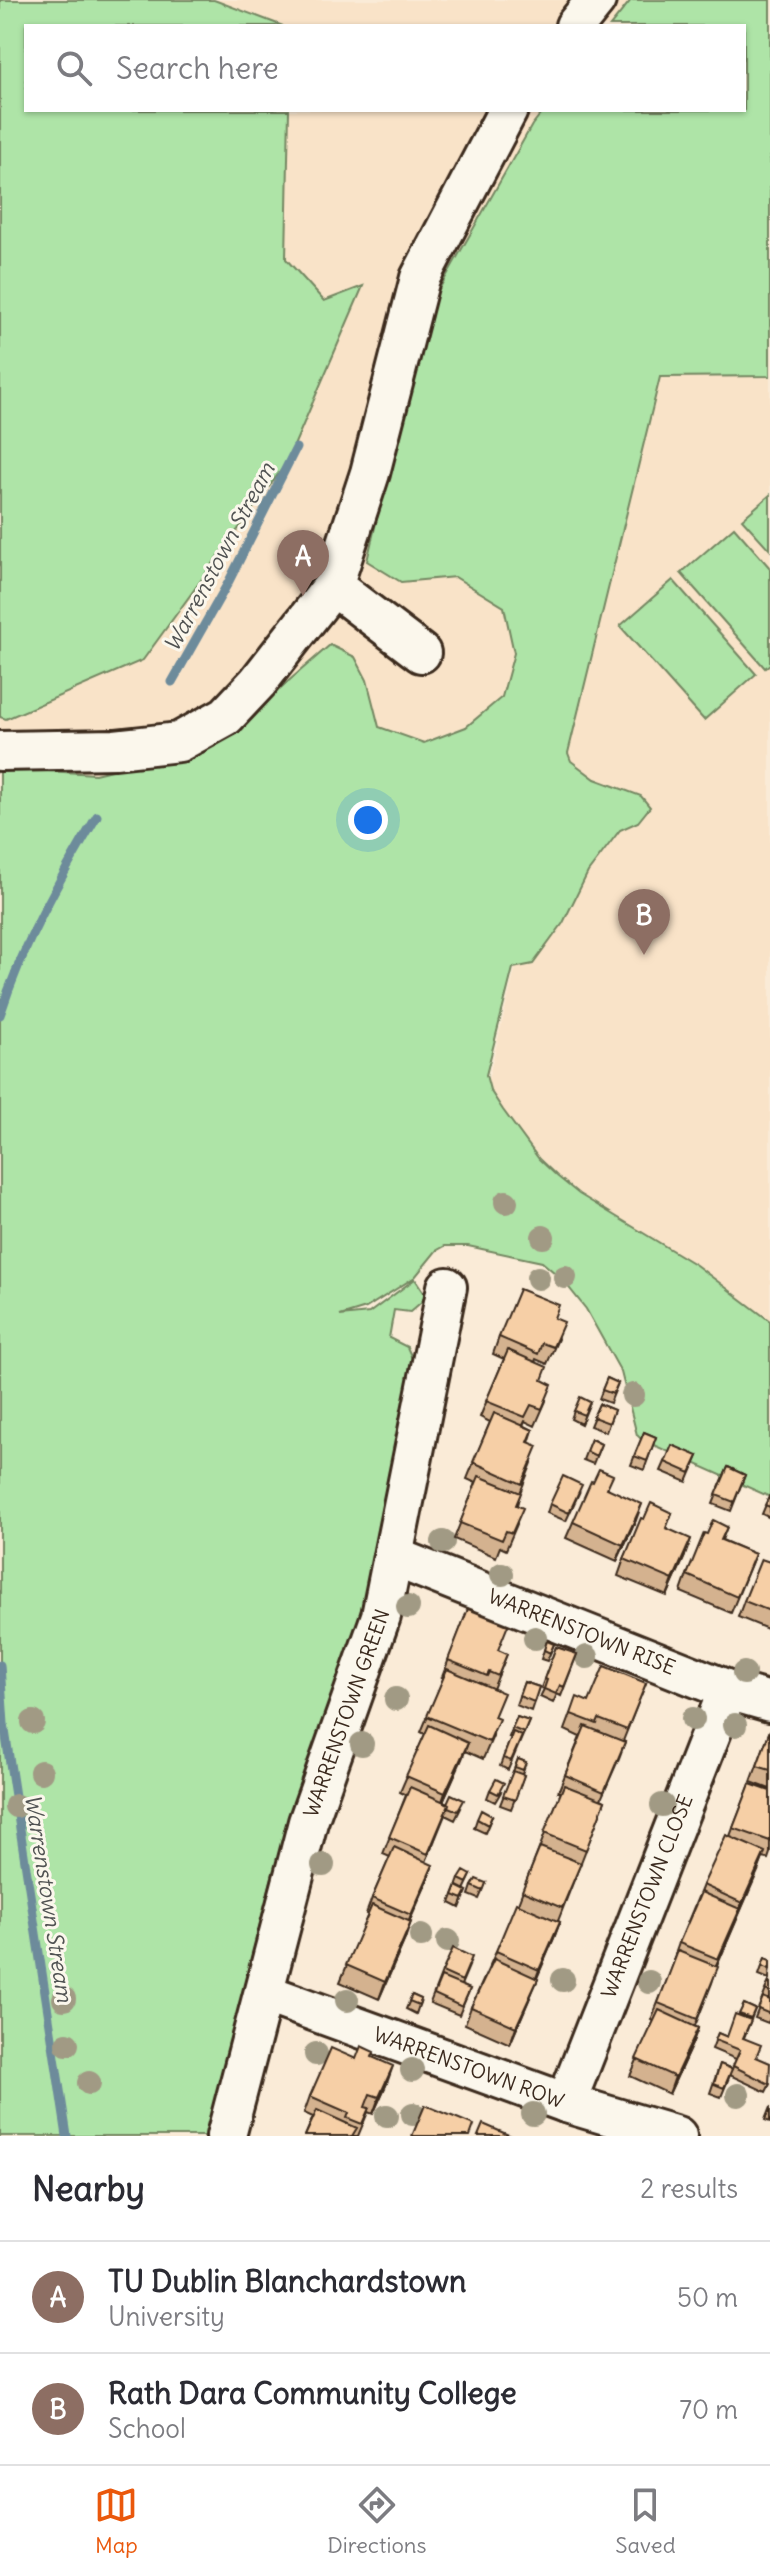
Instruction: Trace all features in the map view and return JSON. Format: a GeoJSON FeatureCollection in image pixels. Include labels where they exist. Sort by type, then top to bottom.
{"type":"FeatureCollection","features":[{"type":"Feature","properties":{"kind":"street"},"geometry":{"type":"LineString","coordinates":[[577,24],[596,0]]}},
{"type":"Feature","properties":{"kind":"street"},"geometry":{"type":"LineString","coordinates":[[0,751],[115,749],[179,742],[226,716],[258,682],[333,586],[370,473],[420,278],[507,112]]}},
{"type":"Feature","properties":{"kind":"street"},"geometry":{"type":"LineString","coordinates":[[333,586],[421,653]]}},
{"type":"Feature","properties":{"kind":"street","name":"WARRENSTOWN GREEN"},"geometry":{"type":"LineString","coordinates":[[226,2136],[308,1822],[381,1616],[394,1557],[422,1337],[447,1287]]}},
{"type":"Feature","properties":{"kind":"street","name":"WARRENSTOWN RISE"},"geometry":{"type":"LineString","coordinates":[[394,1557],[728,1690],[770,1702]]}},
{"type":"Feature","properties":{"kind":"street","name":"WARRENSTOWN CLOSE"},"geometry":{"type":"LineString","coordinates":[[566,2103],[728,1690]]}},
{"type":"Feature","properties":{"kind":"street","name":"WARRENSTOWN ROW"},"geometry":{"type":"LineString","coordinates":[[264,1993],[566,2103],[677,2136]]}},
{"type":"Feature","properties":{"kind":"shaded area"},"geometry":{"type":"Polygon","coordinates":[[[0,0],[770,0],[770,1480],[484,1096],[553,815],[0,855],[0,0]]]}},
{"type":"Feature","properties":{"kind":"green space"},"geometry":{"type":"Polygon","coordinates":[[[0,0],[214,0],[278,24],[24,24],[24,112],[289,112],[286,259],[324,301],[363,286],[287,462],[143,660],[6,719],[0,717],[0,0]]]}},
{"type":"Feature","properties":{"kind":"green space"},"geometry":{"type":"Polygon","coordinates":[[[631,0],[770,0],[770,376],[660,377],[568,753],[571,761],[595,779],[641,796],[650,807],[638,822],[620,830],[588,872],[563,923],[533,964],[513,968],[486,1075],[490,1090],[503,1110],[539,1159],[557,1176],[579,1194],[696,1265],[770,1321],[770,1497],[642,1440],[637,1435],[621,1372],[586,1309],[562,1279],[542,1262],[468,1246],[445,1246],[436,1251],[415,1277],[366,1308],[340,1316],[369,1313],[415,1279],[427,1297],[410,1312],[394,1310],[389,1338],[407,1347],[416,1367],[380,1534],[351,1649],[273,1873],[206,2136],[0,2136],[0,768],[95,774],[215,745],[330,645],[355,657],[367,680],[379,727],[424,743],[466,727],[502,697],[514,653],[504,607],[455,577],[401,582],[367,561],[425,314],[532,125],[542,112],[746,112],[746,24],[612,24],[631,0]]]}},
{"type":"Feature","properties":{"kind":"green space"},"geometry":{"type":"Polygon","coordinates":[[[770,495],[770,550],[742,519],[770,495]]]}},
{"type":"Feature","properties":{"kind":"green space"},"geometry":{"type":"Polygon","coordinates":[[[734,527],[770,568],[770,664],[765,668],[681,573],[734,527]]]}},
{"type":"Feature","properties":{"kind":"green space"},"geometry":{"type":"Polygon","coordinates":[[[673,580],[756,674],[704,720],[620,626],[673,580]]]}},
{"type":"Feature","properties":{"kind":"building"},"geometry":{"type":"Polygon","coordinates":[[[519,1289],[559,1305],[554,1318],[564,1322],[553,1347],[542,1343],[538,1354],[499,1337],[519,1289]]]}},
{"type":"Feature","properties":{"kind":"building"},"geometry":{"type":"Polygon","coordinates":[[[508,1350],[547,1367],[542,1380],[552,1385],[542,1409],[531,1405],[525,1417],[486,1401],[508,1350]]]}},
{"type":"Feature","properties":{"kind":"building"},"geometry":{"type":"Polygon","coordinates":[[[607,1378],[618,1383],[613,1394],[602,1390],[607,1378]]]}},
{"type":"Feature","properties":{"kind":"building"},"geometry":{"type":"Polygon","coordinates":[[[580,1397],[590,1402],[584,1415],[574,1411],[580,1397]]]}},
{"type":"Feature","properties":{"kind":"building"},"geometry":{"type":"Polygon","coordinates":[[[599,1404],[614,1410],[609,1423],[593,1417],[599,1404]]]}},
{"type":"Feature","properties":{"kind":"building"},"geometry":{"type":"Polygon","coordinates":[[[494,1413],[533,1430],[528,1442],[538,1446],[522,1484],[473,1462],[494,1413]]]}},
{"type":"Feature","properties":{"kind":"building"},"geometry":{"type":"Polygon","coordinates":[[[644,1432],[656,1437],[647,1461],[634,1456],[644,1432]]]}},
{"type":"Feature","properties":{"kind":"building"},"geometry":{"type":"Polygon","coordinates":[[[591,1439],[601,1444],[596,1456],[586,1451],[591,1439]]]}},
{"type":"Feature","properties":{"kind":"building"},"geometry":{"type":"Polygon","coordinates":[[[672,1445],[698,1456],[690,1473],[665,1462],[672,1445]]]}},
{"type":"Feature","properties":{"kind":"building"},"geometry":{"type":"Polygon","coordinates":[[[728,1467],[745,1475],[734,1502],[716,1495],[728,1467]]]}},
{"type":"Feature","properties":{"kind":"building"},"geometry":{"type":"Polygon","coordinates":[[[599,1469],[613,1475],[607,1488],[642,1504],[623,1545],[573,1522],[599,1469]]]}},
{"type":"Feature","properties":{"kind":"building"},"geometry":{"type":"Polygon","coordinates":[[[479,1476],[521,1493],[516,1505],[523,1508],[512,1533],[506,1531],[502,1540],[460,1523],[479,1476]]]}},
{"type":"Feature","properties":{"kind":"building"},"geometry":{"type":"Polygon","coordinates":[[[563,1476],[582,1485],[569,1513],[550,1504],[563,1476]]]}},
{"type":"Feature","properties":{"kind":"building"},"geometry":{"type":"Polygon","coordinates":[[[651,1503],[672,1513],[666,1528],[691,1539],[673,1580],[624,1559],[641,1518],[644,1519],[651,1503]]]}},
{"type":"Feature","properties":{"kind":"building"},"geometry":{"type":"Polygon","coordinates":[[[713,1520],[727,1527],[721,1540],[755,1554],[737,1597],[687,1575],[704,1533],[707,1534],[713,1520]]]}},
{"type":"Feature","properties":{"kind":"building"},"geometry":{"type":"Polygon","coordinates":[[[761,1559],[770,1562],[770,1611],[744,1601],[761,1559]]]}},
{"type":"Feature","properties":{"kind":"building"},"geometry":{"type":"Polygon","coordinates":[[[468,1609],[508,1625],[498,1650],[507,1654],[498,1676],[489,1672],[487,1676],[448,1660],[468,1609]]]}},
{"type":"Feature","properties":{"kind":"building"},"geometry":{"type":"Polygon","coordinates":[[[547,1641],[554,1644],[550,1653],[544,1650],[547,1641]]]}},
{"type":"Feature","properties":{"kind":"building"},"geometry":{"type":"Polygon","coordinates":[[[556,1647],[577,1654],[564,1687],[560,1685],[556,1694],[544,1689],[547,1680],[544,1679],[556,1647]]]}},
{"type":"Feature","properties":{"kind":"building"},"geometry":{"type":"Polygon","coordinates":[[[604,1666],[646,1683],[627,1730],[599,1719],[597,1724],[571,1714],[577,1697],[589,1702],[604,1666]]]}},
{"type":"Feature","properties":{"kind":"building"},"geometry":{"type":"Polygon","coordinates":[[[447,1669],[504,1693],[494,1717],[499,1719],[489,1742],[427,1716],[447,1669]]]}},
{"type":"Feature","properties":{"kind":"building"},"geometry":{"type":"Polygon","coordinates":[[[524,1682],[539,1687],[534,1702],[519,1696],[524,1682]]]}},
{"type":"Feature","properties":{"kind":"building"},"geometry":{"type":"Polygon","coordinates":[[[517,1717],[529,1721],[524,1733],[512,1728],[517,1717]]]}},
{"type":"Feature","properties":{"kind":"building"},"geometry":{"type":"Polygon","coordinates":[[[429,1725],[468,1743],[445,1793],[406,1776],[429,1725]]]}},
{"type":"Feature","properties":{"kind":"building"},"geometry":{"type":"Polygon","coordinates":[[[585,1726],[625,1742],[604,1792],[565,1775],[585,1726]]]}},
{"type":"Feature","properties":{"kind":"building"},"geometry":{"type":"Polygon","coordinates":[[[770,1730],[770,1770],[757,1766],[770,1730]]]}},
{"type":"Feature","properties":{"kind":"building"},"geometry":{"type":"Polygon","coordinates":[[[513,1732],[522,1736],[511,1761],[503,1758],[513,1732]]]}},
{"type":"Feature","properties":{"kind":"building"},"geometry":{"type":"Polygon","coordinates":[[[518,1759],[526,1762],[523,1770],[515,1767],[518,1759]]]}},
{"type":"Feature","properties":{"kind":"building"},"geometry":{"type":"Polygon","coordinates":[[[513,1771],[524,1775],[515,1800],[503,1796],[513,1771]]]}},
{"type":"Feature","properties":{"kind":"building"},"geometry":{"type":"Polygon","coordinates":[[[496,1779],[504,1783],[498,1794],[490,1790],[496,1779]]]}},
{"type":"Feature","properties":{"kind":"building"},"geometry":{"type":"Polygon","coordinates":[[[750,1784],[770,1791],[770,1841],[733,1828],[750,1784]]]}},
{"type":"Feature","properties":{"kind":"building"},"geometry":{"type":"Polygon","coordinates":[[[564,1785],[605,1801],[586,1850],[544,1833],[564,1785]]]}},
{"type":"Feature","properties":{"kind":"building"},"geometry":{"type":"Polygon","coordinates":[[[410,1787],[449,1804],[428,1854],[389,1837],[410,1787]]]}},
{"type":"Feature","properties":{"kind":"building"},"geometry":{"type":"Polygon","coordinates":[[[451,1794],[464,1800],[458,1811],[448,1807],[451,1794]]]}},
{"type":"Feature","properties":{"kind":"building"},"geometry":{"type":"Polygon","coordinates":[[[481,1810],[492,1816],[488,1825],[477,1819],[481,1810]]]}},
{"type":"Feature","properties":{"kind":"building"},"geometry":{"type":"Polygon","coordinates":[[[726,1835],[765,1852],[742,1903],[703,1885],[726,1835]]]}},
{"type":"Feature","properties":{"kind":"building"},"geometry":{"type":"Polygon","coordinates":[[[394,1847],[433,1865],[411,1915],[372,1898],[394,1847]]]}},
{"type":"Feature","properties":{"kind":"building"},"geometry":{"type":"Polygon","coordinates":[[[540,1847],[581,1863],[562,1908],[522,1891],[540,1847]]]}},
{"type":"Feature","properties":{"kind":"building"},"geometry":{"type":"Polygon","coordinates":[[[464,1871],[471,1875],[467,1883],[459,1879],[464,1871]]]}},
{"type":"Feature","properties":{"kind":"building"},"geometry":{"type":"Polygon","coordinates":[[[476,1879],[486,1883],[483,1891],[472,1886],[476,1879]]]}},
{"type":"Feature","properties":{"kind":"building"},"geometry":{"type":"Polygon","coordinates":[[[457,1886],[467,1891],[463,1899],[453,1895],[457,1886]]]}},
{"type":"Feature","properties":{"kind":"building"},"geometry":{"type":"Polygon","coordinates":[[[701,1892],[740,1909],[718,1959],[679,1943],[701,1892]]]}},
{"type":"Feature","properties":{"kind":"building"},"geometry":{"type":"Polygon","coordinates":[[[516,1903],[560,1922],[539,1970],[496,1951],[516,1903]]]}},
{"type":"Feature","properties":{"kind":"building"},"geometry":{"type":"Polygon","coordinates":[[[372,1905],[411,1922],[385,1982],[346,1965],[372,1905]]]}},
{"type":"Feature","properties":{"kind":"building"},"geometry":{"type":"Polygon","coordinates":[[[453,1948],[472,1957],[462,1981],[442,1972],[453,1948]]]}},
{"type":"Feature","properties":{"kind":"building"},"geometry":{"type":"Polygon","coordinates":[[[678,1951],[718,1967],[697,2019],[658,2003],[678,1951]]]}},
{"type":"Feature","properties":{"kind":"building"},"geometry":{"type":"Polygon","coordinates":[[[765,1958],[770,1960],[770,1969],[762,1966],[765,1958]]]}},
{"type":"Feature","properties":{"kind":"building"},"geometry":{"type":"Polygon","coordinates":[[[494,1959],[538,1979],[516,2027],[471,2007],[494,1959]]]}},
{"type":"Feature","properties":{"kind":"building"},"geometry":{"type":"Polygon","coordinates":[[[441,1977],[470,1989],[462,2007],[434,1994],[441,1977]]]}},
{"type":"Feature","properties":{"kind":"building"},"geometry":{"type":"Polygon","coordinates":[[[412,1995],[421,1999],[419,2005],[409,2001],[412,1995]]]}},
{"type":"Feature","properties":{"kind":"building"},"geometry":{"type":"Polygon","coordinates":[[[763,1997],[770,2000],[770,2014],[758,2009],[763,1997]]]}},
{"type":"Feature","properties":{"kind":"building"},"geometry":{"type":"Polygon","coordinates":[[[744,2004],[755,2009],[751,2018],[739,2014],[744,2004]]]}},
{"type":"Feature","properties":{"kind":"building"},"geometry":{"type":"Polygon","coordinates":[[[659,2010],[698,2028],[675,2077],[636,2059],[659,2010]]]}},
{"type":"Feature","properties":{"kind":"building"},"geometry":{"type":"Polygon","coordinates":[[[735,2014],[751,2020],[743,2038],[761,2045],[756,2057],[770,2063],[769,2084],[733,2066],[740,2050],[715,2040],[718,2033],[727,2037],[735,2014]]]}},
{"type":"Feature","properties":{"kind":"building"},"geometry":{"type":"Polygon","coordinates":[[[361,2046],[374,2052],[372,2057],[393,2066],[379,2097],[370,2094],[365,2107],[369,2108],[362,2124],[347,2118],[349,2113],[310,2096],[331,2048],[356,2059],[361,2046]]]}},
{"type":"Feature","properties":{"kind":"building"},"geometry":{"type":"Polygon","coordinates":[[[720,2064],[732,2069],[724,2088],[714,2084],[720,2064]]]}},
{"type":"Feature","properties":{"kind":"building"},"geometry":{"type":"Polygon","coordinates":[[[425,2105],[474,2125],[470,2136],[412,2136],[425,2105]]]}},
{"type":"Feature","properties":{"kind":"building"},"geometry":{"type":"Polygon","coordinates":[[[317,2110],[357,2128],[352,2136],[305,2136],[317,2110]]]}},
{"type":"Feature","properties":{"kind":"building"},"geometry":{"type":"Polygon","coordinates":[[[483,2124],[511,2136],[478,2136],[483,2124]]]}},
{"type":"Feature","properties":{"kind":"waterway","name":"Warrenstown Stream"},"geometry":{"type":"LineString","coordinates":[[172,682],[228,583],[296,448]]}},
{"type":"Feature","properties":{"kind":"waterway","name":"Warrenstown Stream"},"geometry":{"type":"LineString","coordinates":[[0,1015],[43,913],[97,816]]}},
{"type":"Feature","properties":{"kind":"waterway","name":"Warrenstown Stream"},"geometry":{"type":"LineString","coordinates":[[0,1665],[4,1724],[67,2136]]}},
{"type":"Feature","properties":{"kind":"place","name":"TU Dublin Blanchardstown"},"geometry":{"type":"Point","coordinates":[303,596]}},
{"type":"Feature","properties":{"kind":"place","name":"Rath Dara Community College"},"geometry":{"type":"Point","coordinates":[644,955]}}]}
